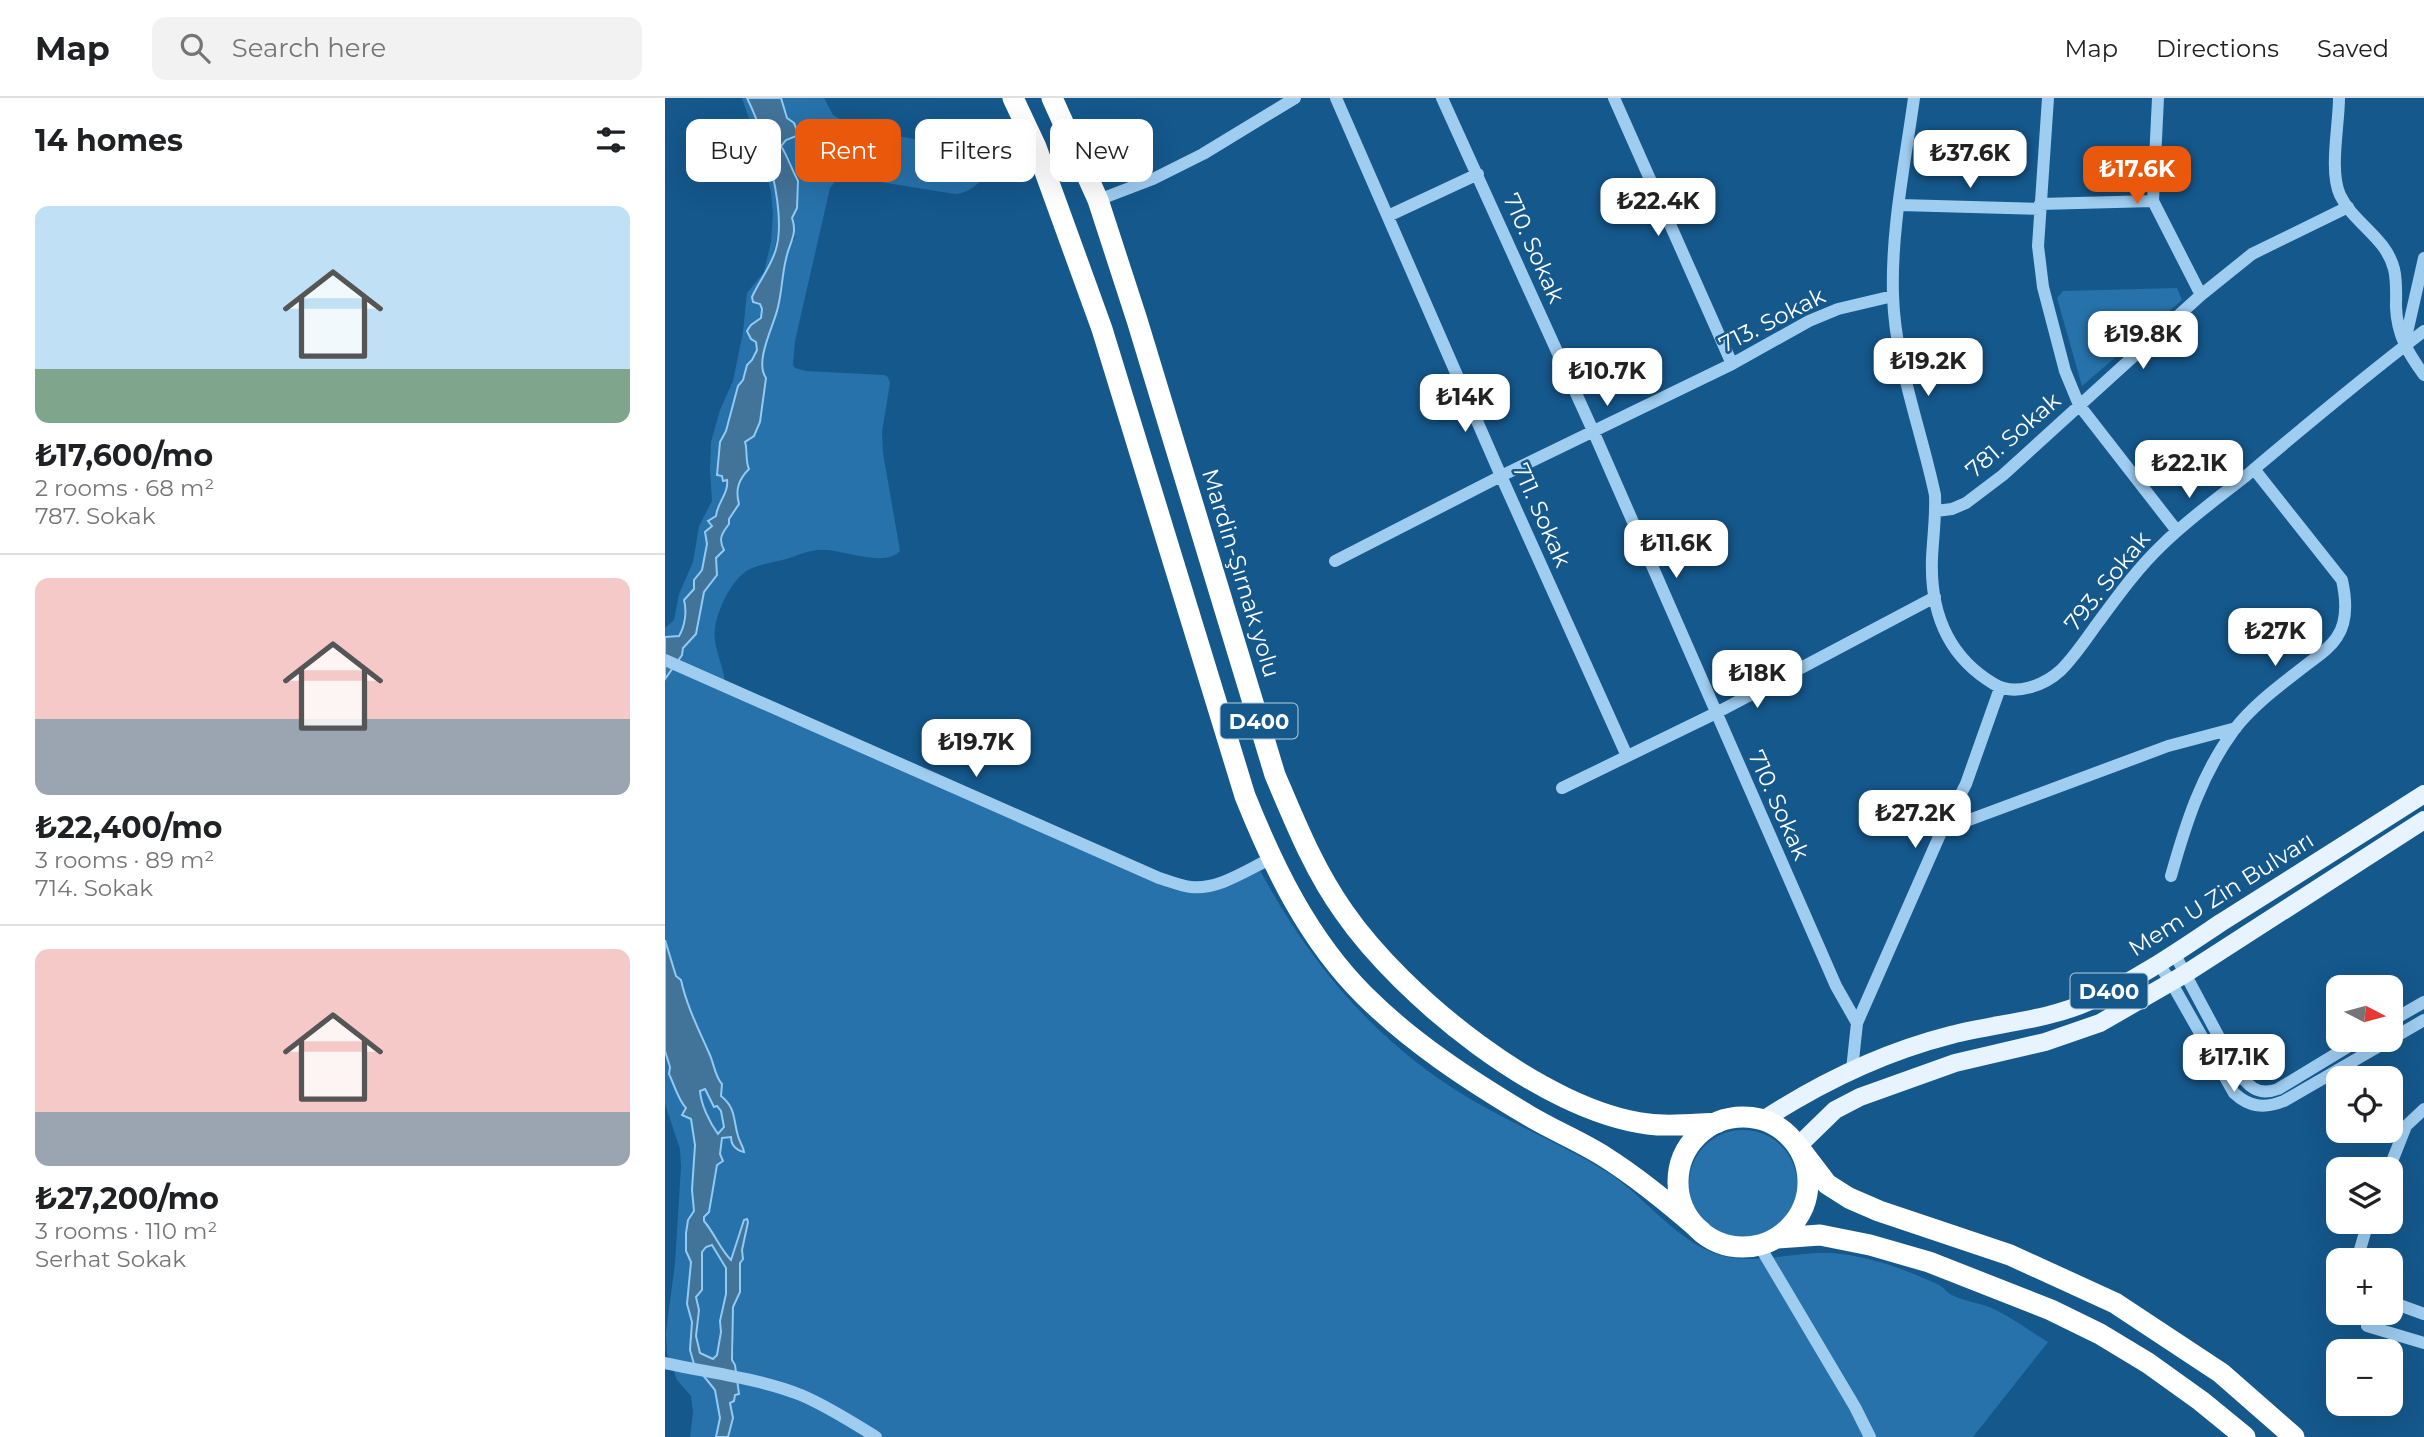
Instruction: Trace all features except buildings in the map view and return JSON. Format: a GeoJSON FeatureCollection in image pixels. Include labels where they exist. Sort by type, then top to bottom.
{"type":"FeatureCollection","features":[{"type":"Feature","properties":{"kind":"highway"},"geometry":{"type":"LineString","coordinates":[[1013,98],[1036,147],[1102,329],[1245,796],[1271,859],[1292,900],[1363,995],[1431,1052],[1528,1116],[1605,1156],[1656,1193],[1702,1232],[1719,1242],[1739,1247],[1820,1235],[1870,1245],[1929,1262],[2039,1305],[2100,1334],[2148,1363],[2245,1437]]}},
{"type":"Feature","properties":{"kind":"highway","name":"Mardin-Şırnak yolu"},"geometry":{"type":"LineString","coordinates":[[1052,98],[1098,200],[1275,775],[1304,842],[1345,914],[1387,964],[1427,1005],[1542,1085],[1591,1109],[1621,1119],[1672,1125],[1717,1122]]}},
{"type":"Feature","properties":{"kind":"highway"},"geometry":{"type":"LineString","coordinates":[[1702,1232],[1683,1205],[1679,1189],[1683,1157],[1703,1131],[1717,1122],[1747,1117],[1763,1120],[1776,1125],[1798,1146],[1827,1184],[1849,1198],[1879,1211],[2010,1255],[2115,1303],[2221,1373],[2294,1437]]}},
{"type":"Feature","properties":{"kind":"highway"},"geometry":{"type":"LineString","coordinates":[[1768,1241],[1793,1224],[1804,1206],[1808,1186],[1806,1165],[1798,1146]]}},
{"type":"Feature","properties":{"kind":"main road","name":"Mem U Zin Bulvarı"},"geometry":{"type":"LineString","coordinates":[[1763,1120],[1800,1096],[1852,1070],[1951,1035],[2065,1011],[2091,1001],[2158,963],[2424,794]]}},
{"type":"Feature","properties":{"kind":"main road","name":"Mem U Zin Bulvarı"},"geometry":{"type":"LineString","coordinates":[[1798,1146],[1835,1110],[1860,1097],[1955,1063],[2070,1035],[2100,1023],[2178,978],[2424,820]]}},
{"type":"Feature","properties":{"kind":"street"},"geometry":{"type":"LineString","coordinates":[[1098,200],[1153,179],[1203,154],[1295,98]]}},
{"type":"Feature","properties":{"kind":"street","name":"711. Sokak"},"geometry":{"type":"LineString","coordinates":[[1336,98],[1501,477],[1627,756]]}},
{"type":"Feature","properties":{"kind":"street","name":"710. Sokak"},"geometry":{"type":"LineString","coordinates":[[1442,98],[1594,433],[1836,986],[1857,1023]]}},
{"type":"Feature","properties":{"kind":"street"},"geometry":{"type":"LineString","coordinates":[[1614,98],[1733,364]]}},
{"type":"Feature","properties":{"kind":"street"},"geometry":{"type":"LineString","coordinates":[[1852,1070],[1857,1023],[1966,784],[2000,688],[1980,676],[1955,652],[1939,615],[1935,597],[1932,561],[1936,511],[1932,479],[1900,353],[1893,296],[1899,205],[1914,98]]}},
{"type":"Feature","properties":{"kind":"street"},"geometry":{"type":"LineString","coordinates":[[2048,98],[2038,246],[2043,286],[2065,371],[2079,405],[2177,531]]}},
{"type":"Feature","properties":{"kind":"street"},"geometry":{"type":"LineString","coordinates":[[2158,98],[2153,201],[2201,295]]}},
{"type":"Feature","properties":{"kind":"street"},"geometry":{"type":"LineString","coordinates":[[2339,98],[2336,179],[2340,196],[2373,233],[2389,256],[2396,283],[2397,324],[2404,347],[2424,375]]}},
{"type":"Feature","properties":{"kind":"street"},"geometry":{"type":"LineString","coordinates":[[1388,216],[1478,174]]}},
{"type":"Feature","properties":{"kind":"street"},"geometry":{"type":"LineString","coordinates":[[1899,205],[2040,206],[2153,201]]}},
{"type":"Feature","properties":{"kind":"street","name":"781. Sokak"},"geometry":{"type":"LineString","coordinates":[[1936,511],[1952,509],[1966,503],[2003,475],[2201,295],[2252,254],[2348,207]]}},
{"type":"Feature","properties":{"kind":"street"},"geometry":{"type":"LineString","coordinates":[[2404,347],[2424,258]]}},
{"type":"Feature","properties":{"kind":"street","name":"713. Sokak"},"geometry":{"type":"LineString","coordinates":[[1335,561],[1733,364],[1809,321],[1838,309],[1893,296]]}},
{"type":"Feature","properties":{"kind":"street","name":"793. Sokak"},"geometry":{"type":"LineString","coordinates":[[2000,688],[2030,687],[2050,679],[2061,670],[2161,545],[2424,331]]}},
{"type":"Feature","properties":{"kind":"street"},"geometry":{"type":"LineString","coordinates":[[2171,876],[2198,792],[2211,765],[2236,728],[2274,690],[2335,641],[2341,629],[2344,591],[2336,570],[2254,469]]}},
{"type":"Feature","properties":{"kind":"street"},"geometry":{"type":"LineString","coordinates":[[1562,788],[1716,713],[1935,597]]}},
{"type":"Feature","properties":{"kind":"street"},"geometry":{"type":"LineString","coordinates":[[665,660],[1159,878],[1192,887],[1206,886],[1217,884],[1271,859]]}},
{"type":"Feature","properties":{"kind":"street"},"geometry":{"type":"LineString","coordinates":[[1943,830],[2168,746],[2236,728]]}},
{"type":"Feature","properties":{"kind":"street"},"geometry":{"type":"LineString","coordinates":[[2174,953],[2178,978],[2234,1093],[2241,1100],[2257,1107],[2284,1101],[2424,1020]]}},
{"type":"Feature","properties":{"kind":"street"},"geometry":{"type":"LineString","coordinates":[[2158,963],[2178,978],[2236,1069],[2254,1089],[2266,1092],[2278,1089],[2339,1052]]}},
{"type":"Feature","properties":{"kind":"street"},"geometry":{"type":"LineString","coordinates":[[2403,1014],[2424,1002]]}},
{"type":"Feature","properties":{"kind":"street"},"geometry":{"type":"LineString","coordinates":[[2394,1157],[2406,1126],[2424,1109]]}},
{"type":"Feature","properties":{"kind":"street"},"geometry":{"type":"LineString","coordinates":[[1768,1241],[1870,1437]]}},
{"type":"Feature","properties":{"kind":"street"},"geometry":{"type":"LineString","coordinates":[[2403,1306],[2424,1314]]}},
{"type":"Feature","properties":{"kind":"street"},"geometry":{"type":"LineString","coordinates":[[2367,1326],[2424,1343]]}},
{"type":"Feature","properties":{"kind":"street"},"geometry":{"type":"LineString","coordinates":[[665,1363],[757,1382],[799,1395],[823,1405],[876,1437]]}},
{"type":"Feature","properties":{"kind":"shaded area"},"geometry":{"type":"Polygon","coordinates":[[[742,98],[747,98],[755,119],[749,119],[742,98]]]}},
{"type":"Feature","properties":{"kind":"shaded area"},"geometry":{"type":"Polygon","coordinates":[[[747,98],[781,98],[787,118],[795,125],[795,137],[786,140],[781,146],[781,119],[756,119],[747,98]]]}},
{"type":"Feature","properties":{"kind":"shaded area"},"geometry":{"type":"Polygon","coordinates":[[[781,98],[824,98],[833,115],[840,119],[795,119],[795,127],[787,118],[781,98]]]}},
{"type":"Feature","properties":{"kind":"shaded area"},"geometry":{"type":"Polygon","coordinates":[[[795,137],[795,173],[781,146],[786,140],[795,137]]]}},
{"type":"Feature","properties":{"kind":"shaded area"},"geometry":{"type":"Polygon","coordinates":[[[901,137],[915,139],[915,182],[979,182],[969,190],[955,194],[880,182],[901,182],[901,137]]]}},
{"type":"Feature","properties":{"kind":"shaded area"},"geometry":{"type":"Polygon","coordinates":[[[781,146],[795,174],[795,182],[798,182],[797,208],[792,218],[794,234],[787,253],[778,307],[763,353],[763,371],[766,378],[760,422],[754,436],[745,442],[749,469],[739,485],[739,504],[722,536],[724,550],[716,558],[717,575],[704,592],[696,634],[683,648],[682,655],[665,679],[665,637],[679,636],[681,632],[685,614],[684,600],[694,589],[694,580],[702,570],[707,544],[705,532],[712,526],[708,521],[716,516],[726,489],[727,480],[723,481],[722,476],[717,475],[720,442],[726,431],[738,386],[757,350],[756,342],[747,331],[761,318],[760,304],[753,302],[752,297],[776,249],[779,214],[774,182],[781,182],[781,146]]]}},
{"type":"Feature","properties":{"kind":"shaded area"},"geometry":{"type":"Polygon","coordinates":[[[768,182],[774,182],[778,207],[776,242],[764,276],[754,292],[762,309],[761,318],[751,325],[750,335],[756,342],[757,350],[738,386],[726,431],[720,442],[718,475],[723,476],[723,481],[727,479],[728,485],[716,516],[713,517],[712,526],[705,532],[704,564],[694,580],[694,589],[686,605],[679,636],[665,637],[665,628],[674,620],[679,594],[693,562],[699,526],[712,501],[711,442],[720,410],[733,381],[743,332],[747,293],[764,272],[771,242],[768,182]]]}},
{"type":"Feature","properties":{"kind":"shaded area"},"geometry":{"type":"Polygon","coordinates":[[[834,182],[830,188],[795,341],[793,365],[806,371],[888,377],[890,383],[882,432],[883,453],[900,551],[893,556],[873,558],[817,550],[758,566],[743,574],[727,595],[715,628],[715,643],[725,686],[1192,887],[1257,865],[1277,901],[1322,967],[1375,1026],[1405,1053],[1472,1100],[1607,1172],[1697,1245],[1725,1257],[1740,1259],[1832,1253],[1886,1264],[1939,1285],[1952,1295],[1989,1307],[2048,1342],[1973,1437],[728,1437],[733,1418],[730,1403],[735,1395],[739,1394],[732,1360],[732,1326],[747,1230],[742,1224],[732,1260],[720,1248],[712,1230],[704,1221],[716,1177],[722,1138],[732,1137],[731,1141],[741,1151],[744,1150],[732,1110],[721,1096],[717,1073],[691,1014],[681,980],[676,977],[665,940],[665,679],[683,648],[696,634],[704,592],[717,575],[716,558],[722,546],[723,531],[738,506],[740,479],[748,470],[748,450],[745,442],[756,434],[760,422],[766,378],[762,371],[763,356],[778,309],[788,249],[795,238],[792,218],[796,210],[799,183],[834,182]]]}},
{"type":"Feature","properties":{"kind":"shaded area"},"geometry":{"type":"Polygon","coordinates":[[[2177,288],[2182,300],[2082,386],[2057,298],[2063,291],[2177,288]]]}},
{"type":"Feature","properties":{"kind":"shaded area"},"geometry":{"type":"Polygon","coordinates":[[[665,940],[676,976],[681,980],[690,1009],[722,1084],[721,1096],[732,1109],[744,1152],[735,1147],[731,1137],[722,1138],[720,1154],[723,1161],[717,1165],[709,1212],[704,1217],[704,1221],[731,1260],[744,1220],[747,1219],[748,1222],[742,1250],[743,1259],[740,1263],[740,1292],[733,1307],[732,1360],[739,1394],[735,1395],[734,1401],[730,1403],[733,1418],[728,1437],[716,1437],[720,1418],[715,1390],[694,1364],[690,1350],[692,1322],[687,1304],[691,1262],[686,1251],[686,1233],[688,1220],[694,1211],[692,1190],[695,1145],[691,1119],[682,1115],[686,1108],[669,1074],[670,1067],[665,1051],[665,940]],[[705,1089],[700,1091],[702,1102],[718,1134],[724,1127],[721,1111],[717,1106],[714,1107],[705,1089]],[[712,1245],[702,1252],[702,1290],[696,1297],[699,1310],[696,1336],[700,1353],[713,1359],[717,1355],[721,1332],[726,1268],[712,1245]]]}},
{"type":"Feature","properties":{"kind":"shaded area"},"geometry":{"type":"Polygon","coordinates":[[[665,1051],[674,1085],[686,1108],[683,1116],[691,1119],[694,1126],[694,1211],[688,1220],[686,1233],[686,1247],[691,1262],[687,1304],[692,1322],[690,1350],[703,1376],[715,1390],[720,1418],[716,1437],[690,1437],[693,1413],[691,1396],[677,1380],[667,1353],[666,1333],[675,1263],[681,1167],[680,1149],[665,1104],[665,1051]]]}},
{"type":"Feature","properties":{"kind":"shaded area"},"geometry":{"type":"Polygon","coordinates":[[[705,1089],[714,1106],[721,1110],[724,1127],[718,1134],[702,1102],[700,1091],[705,1089]]]}},
{"type":"Feature","properties":{"kind":"shaded area"},"geometry":{"type":"Polygon","coordinates":[[[1743,1130],[1764,1134],[1781,1146],[1793,1163],[1797,1184],[1793,1205],[1781,1222],[1764,1234],[1743,1238],[1722,1234],[1705,1222],[1693,1205],[1689,1184],[1693,1163],[1705,1146],[1722,1134],[1743,1130]]]}},
{"type":"Feature","properties":{"kind":"shaded area"},"geometry":{"type":"Polygon","coordinates":[[[712,1245],[726,1268],[726,1294],[720,1323],[718,1355],[713,1359],[700,1353],[696,1336],[699,1310],[696,1297],[703,1279],[702,1252],[712,1245]]]}}]}
